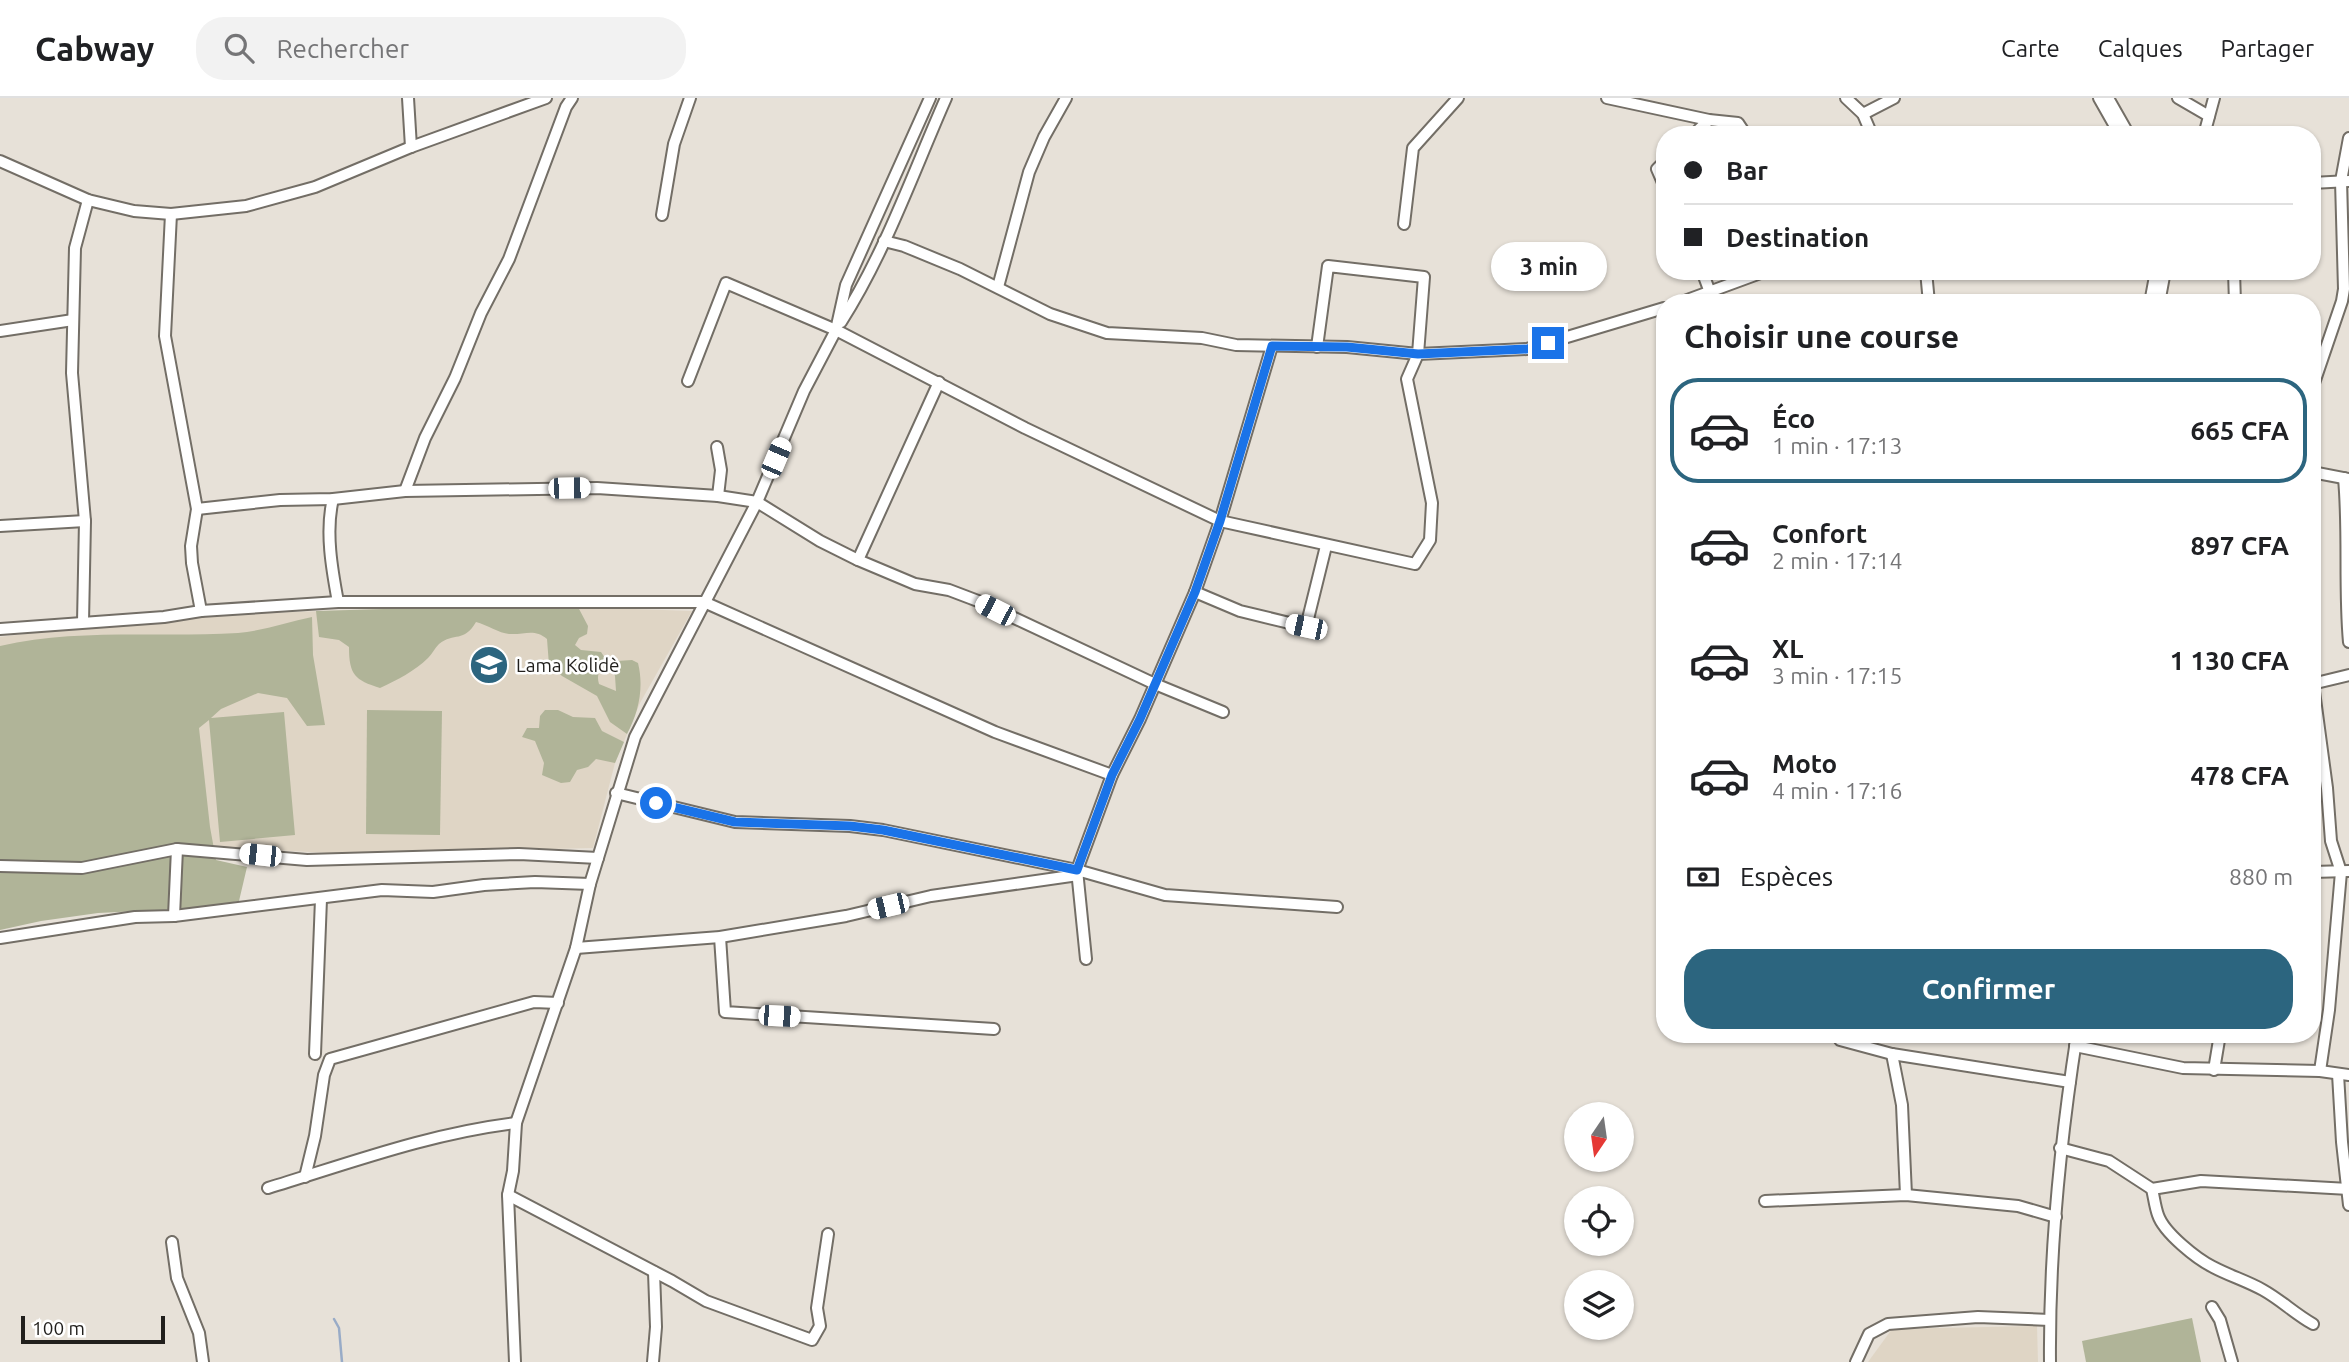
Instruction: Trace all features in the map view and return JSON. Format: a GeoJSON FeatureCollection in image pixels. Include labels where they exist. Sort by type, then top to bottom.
{"type":"FeatureCollection","features":[{"type":"Feature","properties":{"kind":"street"},"geometry":{"type":"LineString","coordinates":[[408,98],[411,147]]}},
{"type":"Feature","properties":{"kind":"street"},"geometry":{"type":"LineString","coordinates":[[0,161],[88,200],[134,211],[171,214],[246,206],[314,187],[411,147],[546,98]]}},
{"type":"Feature","properties":{"kind":"street"},"geometry":{"type":"LineString","coordinates":[[405,491],[425,438],[455,378],[481,313],[509,259],[566,107],[572,98]]}},
{"type":"Feature","properties":{"kind":"street"},"geometry":{"type":"LineString","coordinates":[[662,215],[674,144],[690,98]]}},
{"type":"Feature","properties":{"kind":"street"},"geometry":{"type":"LineString","coordinates":[[836,330],[846,285],[930,98]]}},
{"type":"Feature","properties":{"kind":"street"},"geometry":{"type":"LineString","coordinates":[[515,1362],[508,1195],[513,1171],[516,1123],[576,948],[590,884],[635,737],[757,502],[804,391],[858,295],[946,98]]}},
{"type":"Feature","properties":{"kind":"street"},"geometry":{"type":"LineString","coordinates":[[998,287],[1030,172],[1044,136],[1066,98]]}},
{"type":"Feature","properties":{"kind":"street"},"geometry":{"type":"LineString","coordinates":[[1404,224],[1413,148],[1458,98]]}},
{"type":"Feature","properties":{"kind":"street"},"geometry":{"type":"LineString","coordinates":[[1607,98],[1709,120],[1738,123],[1740,126]]}},
{"type":"Feature","properties":{"kind":"street"},"geometry":{"type":"LineString","coordinates":[[1846,98],[1863,114],[1868,126]]}},
{"type":"Feature","properties":{"kind":"street"},"geometry":{"type":"LineString","coordinates":[[1863,114],[1894,98]]}},
{"type":"Feature","properties":{"kind":"street"},"geometry":{"type":"LineString","coordinates":[[2099,98],[2115,126]]}},
{"type":"Feature","properties":{"kind":"street"},"geometry":{"type":"LineString","coordinates":[[2108,98],[2124,126]]}},
{"type":"Feature","properties":{"kind":"street"},"geometry":{"type":"LineString","coordinates":[[2178,98],[2209,116]]}},
{"type":"Feature","properties":{"kind":"street"},"geometry":{"type":"LineString","coordinates":[[2206,126],[2214,98]]}},
{"type":"Feature","properties":{"kind":"street"},"geometry":{"type":"LineString","coordinates":[[1703,126],[1709,120]]}},
{"type":"Feature","properties":{"kind":"street"},"geometry":{"type":"LineString","coordinates":[[2321,363],[2344,289],[2345,181],[2349,138]]}},
{"type":"Feature","properties":{"kind":"street"},"geometry":{"type":"LineString","coordinates":[[2321,182],[2345,181]]}},
{"type":"Feature","properties":{"kind":"street"},"geometry":{"type":"LineString","coordinates":[[83,622],[85,521],[72,373],[75,248],[88,200]]}},
{"type":"Feature","properties":{"kind":"street"},"geometry":{"type":"LineString","coordinates":[[171,214],[165,336],[197,509],[191,546],[201,611]]}},
{"type":"Feature","properties":{"kind":"street"},"geometry":{"type":"LineString","coordinates":[[884,241],[960,268],[1050,314],[1107,333],[1202,338],[1236,345],[1418,354],[1527,349],[1656,310]]}},
{"type":"Feature","properties":{"kind":"street"},"geometry":{"type":"LineString","coordinates":[[688,381],[726,283],[836,330],[1025,428],[1220,521],[1415,564],[1430,540],[1432,503],[1407,379],[1418,354],[1424,277],[1328,266],[1317,347]]}},
{"type":"Feature","properties":{"kind":"street"},"geometry":{"type":"LineString","coordinates":[[1721,294],[1748,280]]}},
{"type":"Feature","properties":{"kind":"street"},"geometry":{"type":"LineString","coordinates":[[0,331],[73,320]]}},
{"type":"Feature","properties":{"kind":"street"},"geometry":{"type":"LineString","coordinates":[[1086,960],[1078,872],[1112,775],[1195,592],[1220,521],[1272,346]]}},
{"type":"Feature","properties":{"kind":"street"},"geometry":{"type":"LineString","coordinates":[[858,560],[939,382]]}},
{"type":"Feature","properties":{"kind":"street"},"geometry":{"type":"LineString","coordinates":[[717,447],[721,470],[718,496]]}},
{"type":"Feature","properties":{"kind":"street"},"geometry":{"type":"LineString","coordinates":[[2321,474],[2347,478],[2348,569],[2345,600],[2349,642]]}},
{"type":"Feature","properties":{"kind":"street"},"geometry":{"type":"LineString","coordinates":[[197,509],[405,491],[597,488],[718,496],[757,502],[820,541],[858,560],[915,584],[949,590],[978,601],[1155,684],[1223,712]]}},
{"type":"Feature","properties":{"kind":"street"},"geometry":{"type":"LineString","coordinates":[[333,499],[331,533],[338,602]]}},
{"type":"Feature","properties":{"kind":"street"},"geometry":{"type":"LineString","coordinates":[[0,526],[85,521]]}},
{"type":"Feature","properties":{"kind":"street"},"geometry":{"type":"LineString","coordinates":[[1195,592],[1240,611],[1306,627],[1326,546]]}},
{"type":"Feature","properties":{"kind":"street"},"geometry":{"type":"LineString","coordinates":[[0,629],[338,602],[704,602],[995,732],[1112,775]]}},
{"type":"Feature","properties":{"kind":"street"},"geometry":{"type":"LineString","coordinates":[[2321,682],[2349,675]]}},
{"type":"Feature","properties":{"kind":"street"},"geometry":{"type":"LineString","coordinates":[[2320,1071],[2345,871],[2331,841],[2321,746]]}},
{"type":"Feature","properties":{"kind":"street"},"geometry":{"type":"LineString","coordinates":[[616,793],[735,822],[850,826],[883,830],[1078,872],[1165,895],[1337,908]]}},
{"type":"Feature","properties":{"kind":"street"},"geometry":{"type":"LineString","coordinates":[[0,866],[82,868],[177,849],[307,860],[519,854],[598,858]]}},
{"type":"Feature","properties":{"kind":"street"},"geometry":{"type":"LineString","coordinates":[[174,916],[177,849]]}},
{"type":"Feature","properties":{"kind":"street"},"geometry":{"type":"LineString","coordinates":[[2321,872],[2345,871]]}},
{"type":"Feature","properties":{"kind":"street"},"geometry":{"type":"LineString","coordinates":[[576,948],[720,937],[846,916],[943,894],[1078,872]]}},
{"type":"Feature","properties":{"kind":"street"},"geometry":{"type":"LineString","coordinates":[[0,938],[135,917],[174,916],[382,890],[433,892],[535,882],[590,884]]}},
{"type":"Feature","properties":{"kind":"street"},"geometry":{"type":"LineString","coordinates":[[315,1054],[321,899]]}},
{"type":"Feature","properties":{"kind":"street"},"geometry":{"type":"LineString","coordinates":[[720,937],[725,1012],[994,1029]]}},
{"type":"Feature","properties":{"kind":"street"},"geometry":{"type":"LineString","coordinates":[[305,1177],[315,1136],[324,1075],[330,1059],[534,1002],[558,1003]]}},
{"type":"Feature","properties":{"kind":"street"},"geometry":{"type":"LineString","coordinates":[[1851,1043],[1892,1054],[2070,1082]]}},
{"type":"Feature","properties":{"kind":"street"},"geometry":{"type":"LineString","coordinates":[[2050,1362],[2060,1148],[2076,1043]]}},
{"type":"Feature","properties":{"kind":"street"},"geometry":{"type":"LineString","coordinates":[[2214,1070],[2218,1043]]}},
{"type":"Feature","properties":{"kind":"street"},"geometry":{"type":"LineString","coordinates":[[2075,1046],[2183,1068],[2320,1071],[2344,1074],[2349,1205]]}},
{"type":"Feature","properties":{"kind":"street"},"geometry":{"type":"LineString","coordinates":[[1892,1054],[1902,1105],[1906,1195]]}},
{"type":"Feature","properties":{"kind":"street"},"geometry":{"type":"LineString","coordinates":[[268,1188],[368,1155],[474,1128],[516,1123]]}},
{"type":"Feature","properties":{"kind":"street"},"geometry":{"type":"LineString","coordinates":[[2060,1148],[2109,1161],[2152,1189],[2200,1181],[2348,1189]]}},
{"type":"Feature","properties":{"kind":"street"},"geometry":{"type":"LineString","coordinates":[[2152,1189],[2159,1217],[2168,1231],[2188,1248],[2212,1267],[2247,1281],[2274,1296],[2313,1324]]}},
{"type":"Feature","properties":{"kind":"street"},"geometry":{"type":"LineString","coordinates":[[508,1195],[706,1301],[812,1340],[820,1326],[817,1308],[828,1234]]}},
{"type":"Feature","properties":{"kind":"street"},"geometry":{"type":"LineString","coordinates":[[1765,1201],[1906,1195],[2018,1206],[2056,1217]]}},
{"type":"Feature","properties":{"kind":"street"},"geometry":{"type":"LineString","coordinates":[[172,1242],[177,1278],[199,1333],[202,1362]]}},
{"type":"Feature","properties":{"kind":"street"},"geometry":{"type":"LineString","coordinates":[[653,1362],[656,1327],[654,1272]]}},
{"type":"Feature","properties":{"kind":"street"},"geometry":{"type":"LineString","coordinates":[[2212,1307],[2220,1320],[2231,1362]]}},
{"type":"Feature","properties":{"kind":"street"},"geometry":{"type":"LineString","coordinates":[[1856,1362],[1869,1334],[1888,1324],[1967,1317],[2050,1320]]}},
{"type":"Feature","properties":{"kind":"shaded area"},"geometry":{"type":"Polygon","coordinates":[[[519,605],[692,611],[640,703],[615,763],[593,848],[347,854],[217,847],[179,842],[0,852],[0,637],[233,614],[519,605]]]}},
{"type":"Feature","properties":{"kind":"shaded area"},"geometry":{"type":"Polygon","coordinates":[[[2037,1326],[2038,1362],[1868,1362],[1892,1329],[2037,1326]]]}},
{"type":"Feature","properties":{"kind":"green space"},"geometry":{"type":"Polygon","coordinates":[[[519,605],[578,607],[588,626],[587,634],[579,638],[575,645],[581,650],[601,652],[607,661],[599,672],[599,684],[616,691],[612,668],[617,661],[632,660],[638,663],[639,699],[627,734],[610,722],[597,696],[562,676],[549,665],[547,639],[538,634],[505,633],[476,622],[467,633],[444,640],[412,671],[380,688],[355,675],[350,664],[349,647],[339,640],[319,637],[316,611],[519,605]]]}},
{"type":"Feature","properties":{"kind":"green space"},"geometry":{"type":"Polygon","coordinates":[[[312,617],[313,655],[325,725],[307,726],[287,698],[258,693],[221,709],[211,718],[284,712],[295,835],[220,842],[209,720],[199,728],[216,860],[247,867],[239,901],[201,908],[98,913],[0,930],[0,646],[29,640],[89,635],[238,633],[312,617]]]}},
{"type":"Feature","properties":{"kind":"green space"},"geometry":{"type":"Polygon","coordinates":[[[367,710],[442,711],[440,835],[366,834],[367,710]]]}},
{"type":"Feature","properties":{"kind":"green space"},"geometry":{"type":"Polygon","coordinates":[[[545,710],[558,710],[573,717],[595,718],[602,731],[624,742],[615,763],[596,759],[588,767],[577,770],[570,782],[561,783],[542,775],[544,763],[535,741],[522,737],[527,728],[539,728],[540,716],[545,710]]]}},
{"type":"Feature","properties":{"kind":"green space"},"geometry":{"type":"Polygon","coordinates":[[[2192,1318],[2201,1362],[2086,1362],[2082,1341],[2192,1318]]]}},
{"type":"Feature","properties":{"kind":"waterway"},"geometry":{"type":"LineString","coordinates":[[334,1319],[339,1328],[342,1362]]}},
{"type":"Feature","properties":{"kind":"place","name":"Lama Kolidè"},"geometry":{"type":"Point","coordinates":[489,665]}},
{"type":"Feature","properties":{"kind":"route"},"geometry":{"type":"LineString","coordinates":[[656,803],[735,822],[850,826],[883,830],[1077,870],[1112,775],[1140,719],[1195,592],[1220,521],[1272,346],[1347,347],[1418,354],[1527,349],[1548,343]]}}]}
